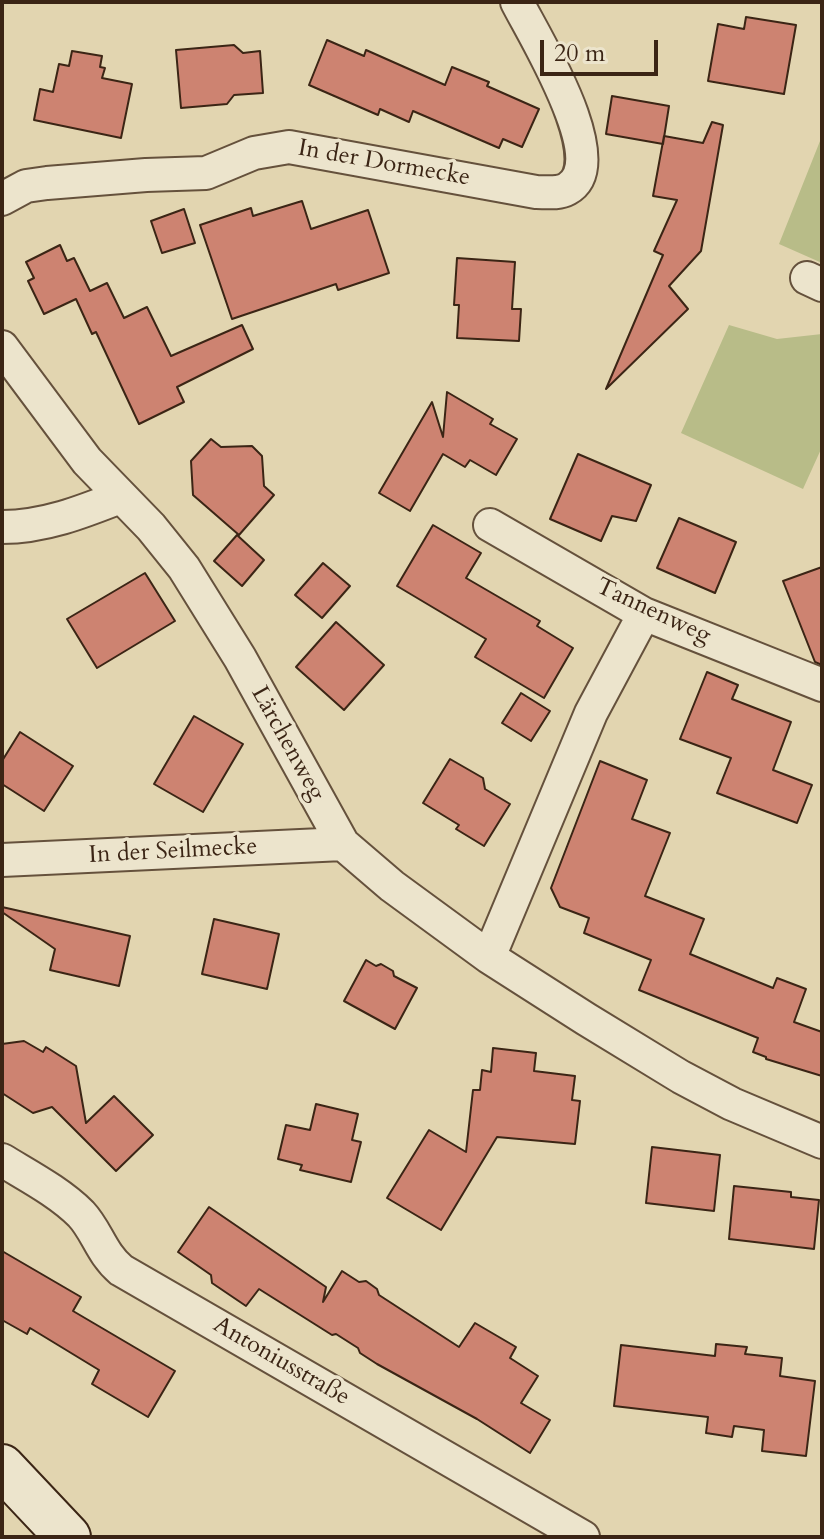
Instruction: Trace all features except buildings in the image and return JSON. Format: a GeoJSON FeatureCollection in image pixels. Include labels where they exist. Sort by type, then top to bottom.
{"type":"FeatureCollection","features":[{"type":"Feature","properties":{"kind":"street","name":"In der Dormecke"},"geometry":{"type":"LineString","coordinates":[[2,199],[26,186],[47,183],[206,173],[254,153],[289,147],[536,192],[567,189],[575,182],[580,168],[583,149],[579,133],[558,81],[517,2]]}},
{"type":"Feature","properties":{"kind":"street","name":"Lärchenweg"},"geometry":{"type":"LineString","coordinates":[[2,347],[87,461],[168,545],[184,568],[240,658],[343,844],[392,886],[489,957],[681,1077],[732,1104],[822,1142]]}},
{"type":"Feature","properties":{"kind":"street"},"geometry":{"type":"LineString","coordinates":[[2,527],[22,527],[66,518],[120,497]]}},
{"type":"Feature","properties":{"kind":"street","name":"Tannenweg"},"geometry":{"type":"LineString","coordinates":[[490,525],[644,614],[822,685]]}},
{"type":"Feature","properties":{"kind":"street"},"geometry":{"type":"LineString","coordinates":[[489,957],[591,713],[644,614]]}},
{"type":"Feature","properties":{"kind":"street","name":"In der Seilmecke"},"geometry":{"type":"LineString","coordinates":[[2,860],[343,844]]}},
{"type":"Feature","properties":{"kind":"street","name":"Antoniusstraße"},"geometry":{"type":"LineString","coordinates":[[2,1160],[67,1202],[84,1217],[108,1259],[121,1270],[583,1537]]}},
{"type":"Feature","properties":{"kind":"street"},"geometry":{"type":"LineString","coordinates":[[2,1467],[68,1537]]}},
{"type":"Feature","properties":{"kind":"green space"},"geometry":{"type":"Polygon","coordinates":[[[822,136],[822,263],[779,244],[822,136]]]}},
{"type":"Feature","properties":{"kind":"green space"},"geometry":{"type":"Polygon","coordinates":[[[729,325],[777,339],[822,334],[822,447],[803,489],[681,433],[729,325]]]}}]}
